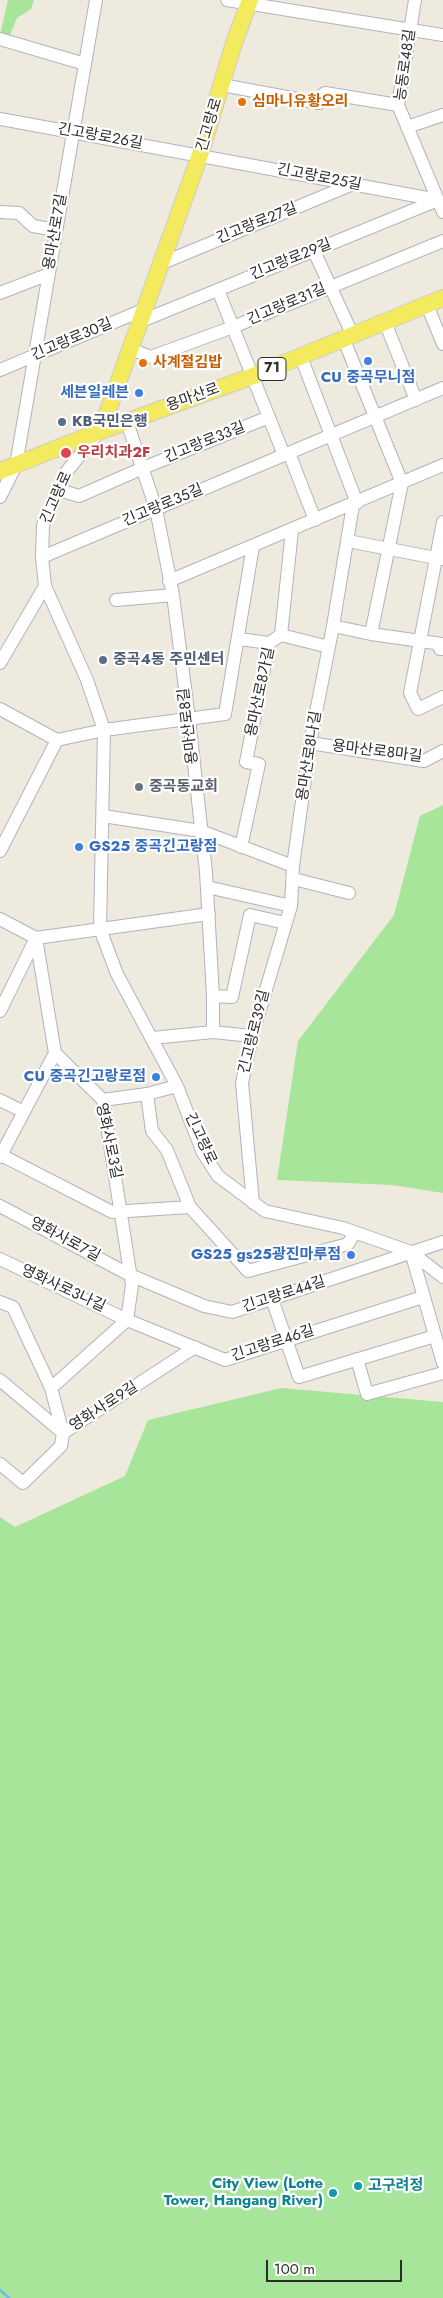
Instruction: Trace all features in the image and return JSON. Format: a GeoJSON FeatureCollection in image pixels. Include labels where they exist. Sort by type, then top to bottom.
{"type":"FeatureCollection","features":[{"type":"Feature","properties":{"kind":"main road","name":"긴고랑로"},"geometry":{"type":"LineString","coordinates":[[98,432],[200,155],[234,43],[249,2]]}},
{"type":"Feature","properties":{"kind":"main road","name":"용마산로"},"geometry":{"type":"LineString","coordinates":[[0,471],[98,432],[253,376],[443,298]]}},
{"type":"Feature","properties":{"kind":"street","name":"용마산로7길"},"geometry":{"type":"LineString","coordinates":[[0,497],[16,465],[96,0]]}},
{"type":"Feature","properties":{"kind":"street"},"geometry":{"type":"LineString","coordinates":[[227,0],[249,2],[443,35]]}},
{"type":"Feature","properties":{"kind":"street","name":"능동로48길"},"geometry":{"type":"LineString","coordinates":[[415,0],[398,105],[441,204]]}},
{"type":"Feature","properties":{"kind":"street"},"geometry":{"type":"LineString","coordinates":[[0,39],[85,64]]}},
{"type":"Feature","properties":{"kind":"street"},"geometry":{"type":"LineString","coordinates":[[222,85],[319,104],[325,93],[398,105]]}},
{"type":"Feature","properties":{"kind":"street"},"geometry":{"type":"LineString","coordinates":[[407,127],[443,114]]}},
{"type":"Feature","properties":{"kind":"street","name":"긴고랑로26길"},"geometry":{"type":"LineString","coordinates":[[0,119],[200,155]]}},
{"type":"Feature","properties":{"kind":"street","name":"긴고랑로25길"},"geometry":{"type":"LineString","coordinates":[[200,155],[353,184],[441,204]]}},
{"type":"Feature","properties":{"kind":"street","name":"긴고랑로27길"},"geometry":{"type":"LineString","coordinates":[[160,264],[353,184]]}},
{"type":"Feature","properties":{"kind":"street","name":"긴고랑로29길"},"geometry":{"type":"LineString","coordinates":[[141,316],[218,290],[314,251],[441,204]]}},
{"type":"Feature","properties":{"kind":"street"},"geometry":{"type":"LineString","coordinates":[[0,212],[19,213],[34,226],[56,230]]}},
{"type":"Feature","properties":{"kind":"street","name":"긴고랑로31길"},"geometry":{"type":"LineString","coordinates":[[130,349],[151,357],[233,327],[443,241]]}},
{"type":"Feature","properties":{"kind":"street"},"geometry":{"type":"LineString","coordinates":[[314,251],[330,287],[374,418],[402,483],[370,634]]}},
{"type":"Feature","properties":{"kind":"street"},"geometry":{"type":"LineString","coordinates":[[0,293],[49,274]]}},
{"type":"Feature","properties":{"kind":"street"},"geometry":{"type":"LineString","coordinates":[[218,290],[269,417],[315,520]]}},
{"type":"Feature","properties":{"kind":"street"},"geometry":{"type":"LineString","coordinates":[[427,305],[443,344]]}},
{"type":"Feature","properties":{"kind":"street","name":"긴고랑로30길"},"geometry":{"type":"LineString","coordinates":[[0,370],[141,316]]}},
{"type":"Feature","properties":{"kind":"street"},"geometry":{"type":"LineString","coordinates":[[386,322],[416,400]]}},
{"type":"Feature","properties":{"kind":"street"},"geometry":{"type":"LineString","coordinates":[[301,357],[355,504]]}},
{"type":"Feature","properties":{"kind":"street","name":"긴고랑로35길"},"geometry":{"type":"LineString","coordinates":[[42,557],[443,388]]}},
{"type":"Feature","properties":{"kind":"street","name":"긴고랑로33길"},"geometry":{"type":"LineString","coordinates":[[59,490],[79,496],[269,417]]}},
{"type":"Feature","properties":{"kind":"street","name":"용마산로8길"},"geometry":{"type":"LineString","coordinates":[[127,422],[156,509],[173,594],[207,887],[213,1032]]}},
{"type":"Feature","properties":{"kind":"street","name":"긴고랑로"},"geometry":{"type":"LineString","coordinates":[[98,432],[67,471],[43,525],[42,557],[45,586],[87,680],[104,730],[100,929],[117,974],[177,1086],[203,1153],[218,1176],[265,1211],[355,1232],[411,1252],[443,1277]]}},
{"type":"Feature","properties":{"kind":"street"},"geometry":{"type":"LineString","coordinates":[[169,581],[355,504],[443,465]]}},
{"type":"Feature","properties":{"kind":"street","name":"용마산로8나길"},"geometry":{"type":"LineString","coordinates":[[294,866],[310,743],[355,504]]}},
{"type":"Feature","properties":{"kind":"street"},"geometry":{"type":"LineString","coordinates":[[443,522],[439,559],[410,693],[418,709],[443,698]]}},
{"type":"Feature","properties":{"kind":"street","name":"용마산로8가길"},"geometry":{"type":"LineString","coordinates":[[241,847],[259,764],[246,762],[269,643],[281,635],[292,530]]}},
{"type":"Feature","properties":{"kind":"street"},"geometry":{"type":"LineString","coordinates":[[348,541],[439,559]]}},
{"type":"Feature","properties":{"kind":"street"},"geometry":{"type":"LineString","coordinates":[[0,709],[57,740],[104,730],[225,714],[253,546]]}},
{"type":"Feature","properties":{"kind":"street"},"geometry":{"type":"LineString","coordinates":[[0,663],[45,586]]}},
{"type":"Feature","properties":{"kind":"street"},"geometry":{"type":"LineString","coordinates":[[116,600],[173,594]]}},
{"type":"Feature","properties":{"kind":"street"},"geometry":{"type":"LineString","coordinates":[[333,626],[370,634],[442,644],[440,649],[443,650]]}},
{"type":"Feature","properties":{"kind":"street"},"geometry":{"type":"LineString","coordinates":[[281,635],[329,647]]}},
{"type":"Feature","properties":{"kind":"street"},"geometry":{"type":"LineString","coordinates":[[239,639],[269,643]]}},
{"type":"Feature","properties":{"kind":"street"},"geometry":{"type":"LineString","coordinates":[[0,851],[57,740]]}},
{"type":"Feature","properties":{"kind":"street","name":"용마산로8마길"},"geometry":{"type":"LineString","coordinates":[[310,743],[424,761],[443,751]]}},
{"type":"Feature","properties":{"kind":"street"},"geometry":{"type":"LineString","coordinates":[[103,816],[201,832],[294,866]]}},
{"type":"Feature","properties":{"kind":"street","name":"긴고랑로39길"},"geometry":{"type":"LineString","coordinates":[[253,1203],[242,1084],[252,1036],[291,906],[294,866]]}},
{"type":"Feature","properties":{"kind":"street"},"geometry":{"type":"LineString","coordinates":[[294,879],[349,893]]}},
{"type":"Feature","properties":{"kind":"street"},"geometry":{"type":"LineString","coordinates":[[207,887],[291,906]]}},
{"type":"Feature","properties":{"kind":"street"},"geometry":{"type":"LineString","coordinates":[[0,919],[36,938],[209,914]]}},
{"type":"Feature","properties":{"kind":"street"},"geometry":{"type":"LineString","coordinates":[[213,996],[232,997],[250,915],[285,923]]}},
{"type":"Feature","properties":{"kind":"street"},"geometry":{"type":"LineString","coordinates":[[0,1011],[36,938]]}},
{"type":"Feature","properties":{"kind":"street"},"geometry":{"type":"LineString","coordinates":[[36,938],[55,1053],[0,1156],[112,1212],[122,1213],[190,1207]]}},
{"type":"Feature","properties":{"kind":"street"},"geometry":{"type":"LineString","coordinates":[[152,1038],[213,1032],[252,1036]]}},
{"type":"Feature","properties":{"kind":"street","name":"영화사로3길"},"geometry":{"type":"LineString","coordinates":[[55,1053],[102,1100],[122,1213],[132,1286],[127,1320]]}},
{"type":"Feature","properties":{"kind":"street"},"geometry":{"type":"LineString","coordinates":[[102,1100],[147,1094],[177,1086]]}},
{"type":"Feature","properties":{"kind":"street"},"geometry":{"type":"LineString","coordinates":[[147,1094],[152,1131],[167,1150],[190,1207],[248,1271],[348,1244],[355,1232]]}},
{"type":"Feature","properties":{"kind":"street"},"geometry":{"type":"LineString","coordinates":[[0,1100],[24,1112]]}},
{"type":"Feature","properties":{"kind":"street","name":"영화사로7길"},"geometry":{"type":"LineString","coordinates":[[0,1206],[130,1275]]}},
{"type":"Feature","properties":{"kind":"street","name":"긴고랑로44길"},"geometry":{"type":"LineString","coordinates":[[130,1275],[204,1306],[232,1312],[443,1242]]}},
{"type":"Feature","properties":{"kind":"street"},"geometry":{"type":"LineString","coordinates":[[411,1252],[443,1363]]}},
{"type":"Feature","properties":{"kind":"street","name":"영화사로3나길"},"geometry":{"type":"LineString","coordinates":[[0,1259],[127,1320]]}},
{"type":"Feature","properties":{"kind":"street","name":"긴고랑로46길"},"geometry":{"type":"LineString","coordinates":[[127,1320],[226,1360],[423,1297]]}},
{"type":"Feature","properties":{"kind":"street"},"geometry":{"type":"LineString","coordinates":[[272,1299],[298,1377],[435,1336]]}},
{"type":"Feature","properties":{"kind":"street","name":"영화사로9길"},"geometry":{"type":"LineString","coordinates":[[0,1302],[13,1307],[52,1388],[63,1433],[195,1348]]}},
{"type":"Feature","properties":{"kind":"street"},"geometry":{"type":"LineString","coordinates":[[52,1388],[127,1320]]}},
{"type":"Feature","properties":{"kind":"street"},"geometry":{"type":"LineString","coordinates":[[357,1359],[367,1394],[443,1373]]}},
{"type":"Feature","properties":{"kind":"street"},"geometry":{"type":"LineString","coordinates":[[0,1380],[63,1433],[61,1446],[22,1483],[0,1464]]}},
{"type":"Feature","properties":{"kind":"green space"},"geometry":{"type":"Polygon","coordinates":[[[8,0],[34,0],[31,9],[17,18],[9,37],[0,35],[8,0]]]}},
{"type":"Feature","properties":{"kind":"green space"},"geometry":{"type":"Polygon","coordinates":[[[443,805],[443,1193],[392,1185],[277,1180],[298,1041],[394,915],[420,816],[443,805]]]}},
{"type":"Feature","properties":{"kind":"green space"},"geometry":{"type":"Polygon","coordinates":[[[281,1388],[443,1402],[443,2298],[0,2298],[0,1517],[15,1527],[125,1476],[148,1420],[281,1388]]]}},
{"type":"Feature","properties":{"kind":"waterway"},"geometry":{"type":"LineString","coordinates":[[0,2290],[9,2298]]}},
{"type":"Feature","properties":{"kind":"place","name":"심마니유황오리"},"geometry":{"type":"Point","coordinates":[242,102]}},
{"type":"Feature","properties":{"kind":"place","name":"CU 중곡무니점"},"geometry":{"type":"Point","coordinates":[368,361]}},
{"type":"Feature","properties":{"kind":"place","name":"사계절김밥"},"geometry":{"type":"Point","coordinates":[143,363]}},
{"type":"Feature","properties":{"kind":"place","name":"세븐일레븐"},"geometry":{"type":"Point","coordinates":[139,393]}},
{"type":"Feature","properties":{"kind":"place","name":"KB국민은행"},"geometry":{"type":"Point","coordinates":[62,422]}},
{"type":"Feature","properties":{"kind":"place","name":"우리치과2F"},"geometry":{"type":"Point","coordinates":[66,453]}},
{"type":"Feature","properties":{"kind":"place","name":"중곡4동 주민센터"},"geometry":{"type":"Point","coordinates":[103,660]}},
{"type":"Feature","properties":{"kind":"place","name":"중곡동교회"},"geometry":{"type":"Point","coordinates":[139,787]}},
{"type":"Feature","properties":{"kind":"place","name":"GS25 중곡긴고랑점"},"geometry":{"type":"Point","coordinates":[79,847]}},
{"type":"Feature","properties":{"kind":"place","name":"CU 중곡긴고랑로점"},"geometry":{"type":"Point","coordinates":[156,1077]}},
{"type":"Feature","properties":{"kind":"place","name":"GS25 gs25광진마루점"},"geometry":{"type":"Point","coordinates":[351,1255]}},
{"type":"Feature","properties":{"kind":"place","name":"고구려정"},"geometry":{"type":"Point","coordinates":[358,2186]}},
{"type":"Feature","properties":{"kind":"place","name":"City View (Lotte Tower, Hangang River)"},"geometry":{"type":"Point","coordinates":[333,2193]}}]}
